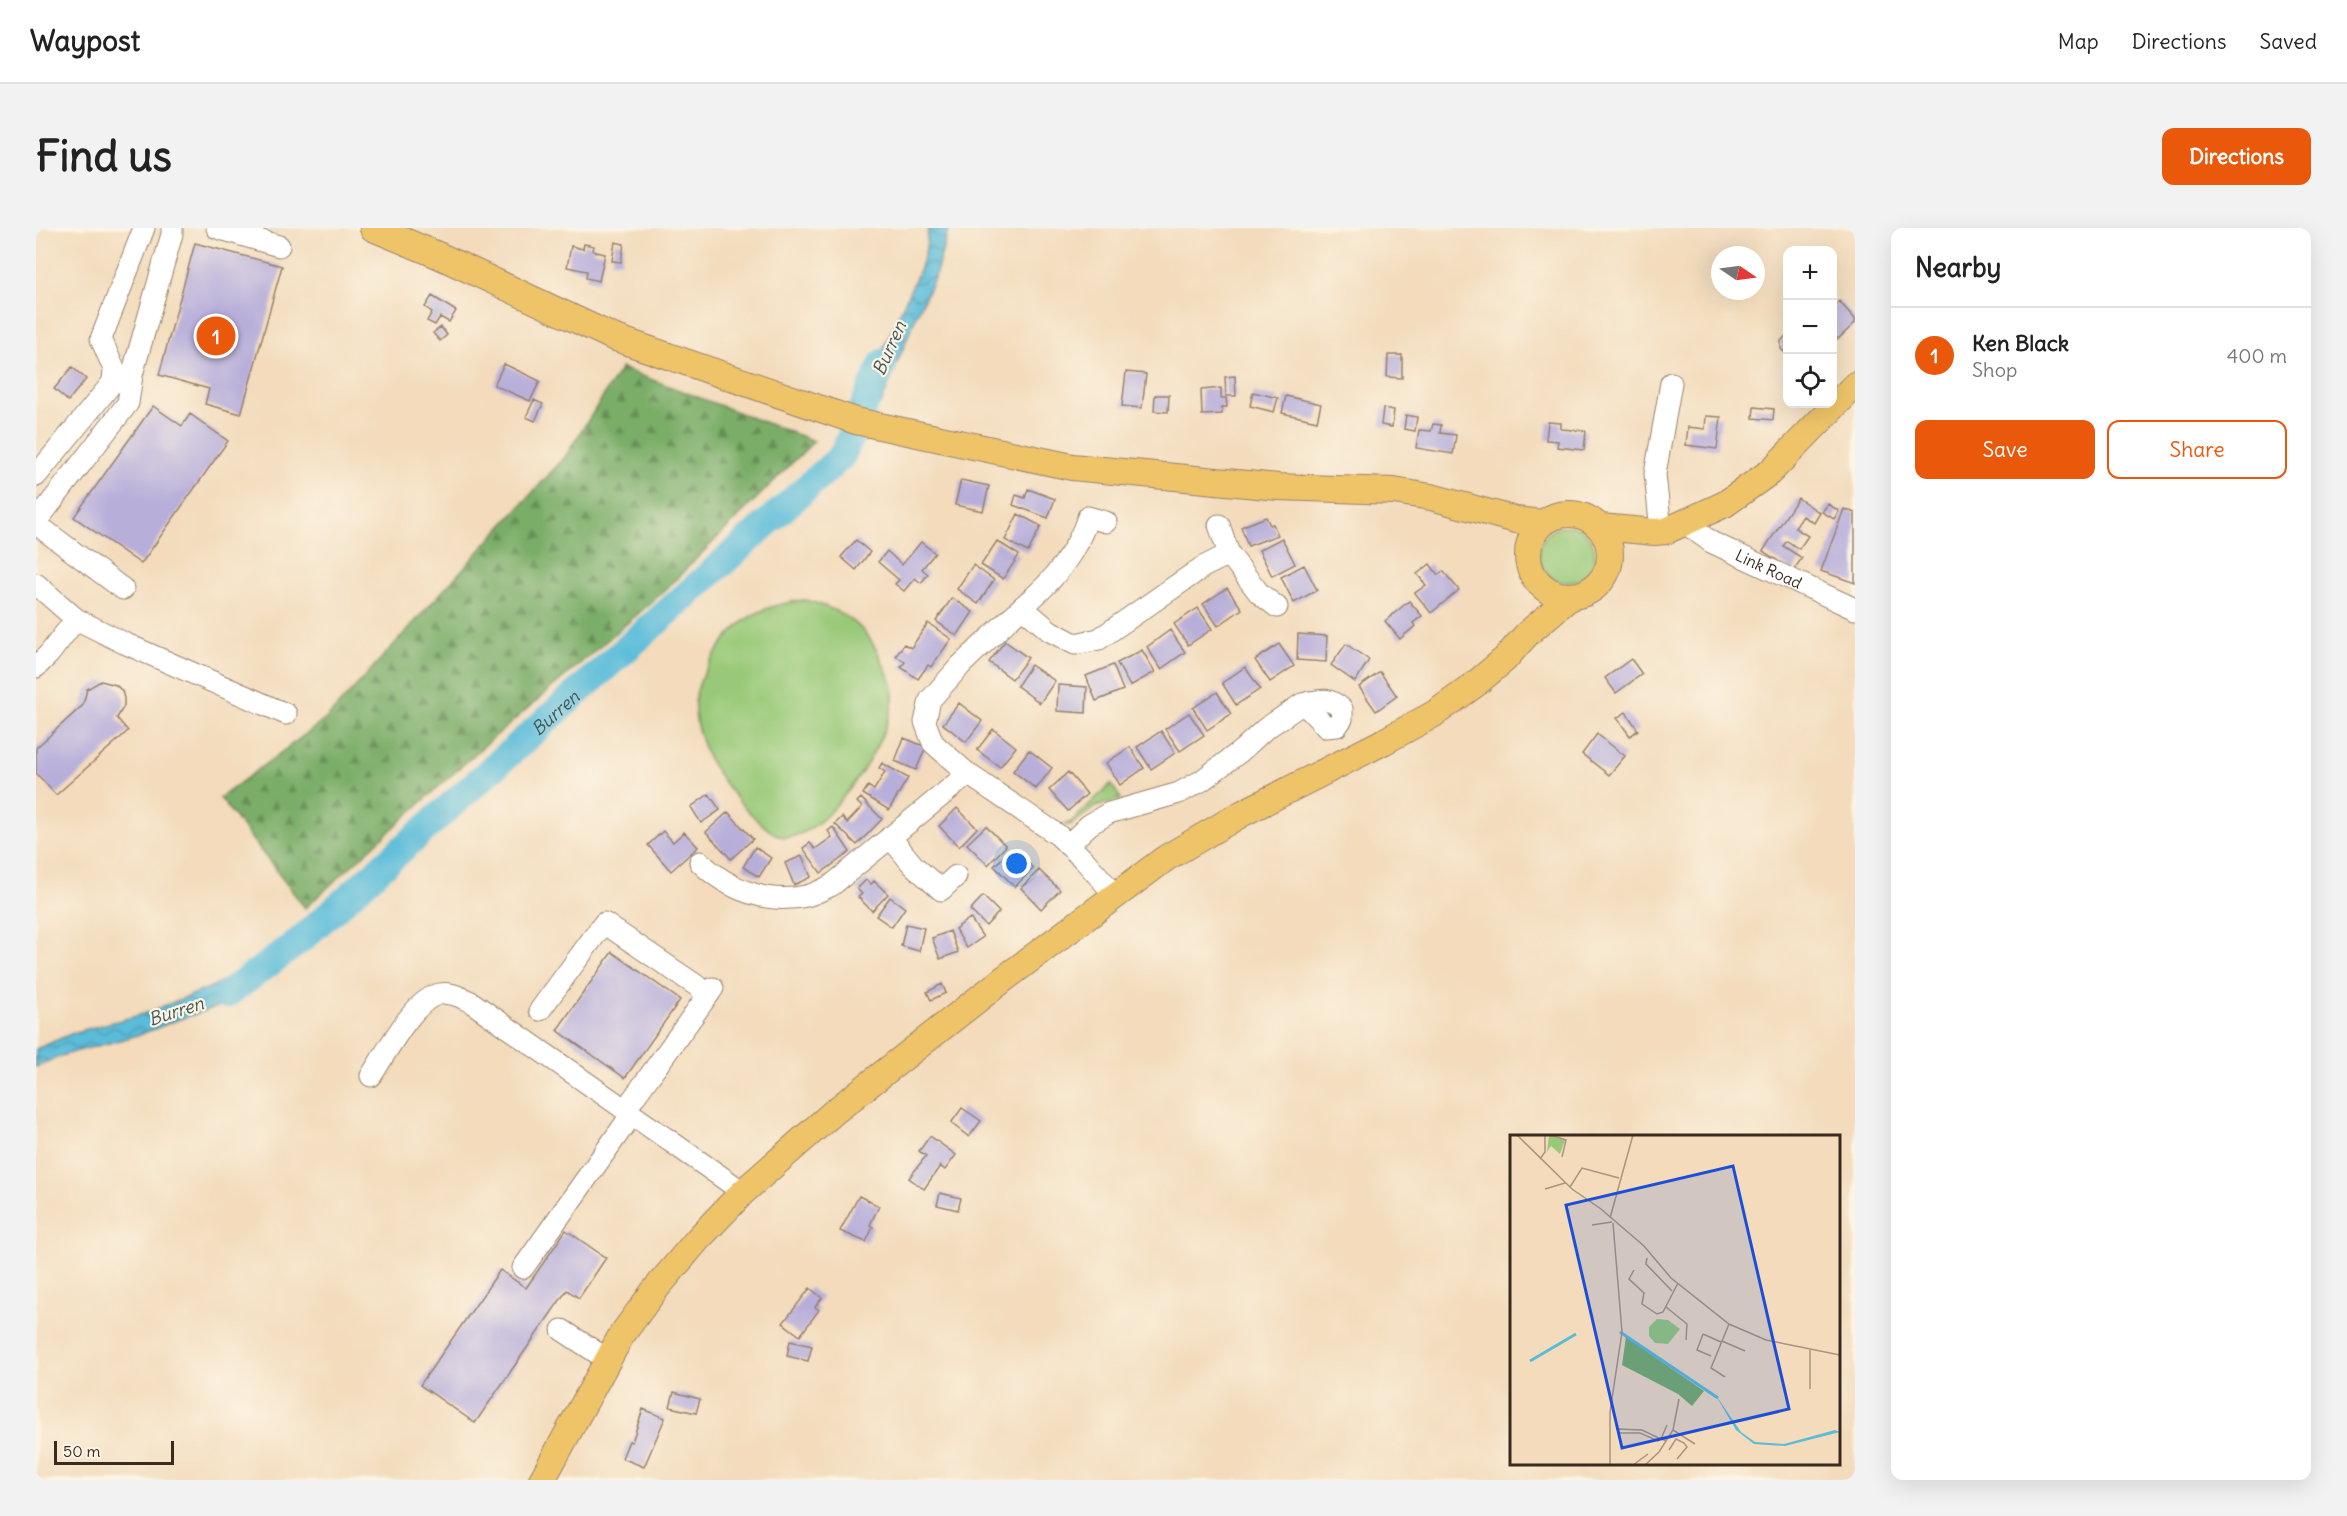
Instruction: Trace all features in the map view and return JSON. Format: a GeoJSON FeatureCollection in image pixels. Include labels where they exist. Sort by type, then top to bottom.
{"type":"FeatureCollection","features":[{"type":"Feature","properties":{"kind":"main road"},"geometry":{"type":"LineString","coordinates":[[373,228],[440,256],[613,337],[856,421],[1072,467],[1267,487],[1394,491],[1431,497],[1516,520],[1542,523]]}},
{"type":"Feature","properties":{"kind":"main road"},"geometry":{"type":"LineString","coordinates":[[1609,567],[1621,555],[1658,532],[1685,523],[1725,504],[1770,472],[1855,385]]}},
{"type":"Feature","properties":{"kind":"main road"},"geometry":{"type":"LineString","coordinates":[[1480,511],[1528,554]]}},
{"type":"Feature","properties":{"kind":"main road"},"geometry":{"type":"LineString","coordinates":[[1566,513],[1579,514],[1591,519],[1601,527],[1608,539],[1611,553],[1604,579],[1583,594],[1570,597],[1558,595],[1539,583],[1533,574],[1528,554],[1530,543],[1542,523],[1553,516],[1566,513]]}},
{"type":"Feature","properties":{"kind":"main road"},"geometry":{"type":"LineString","coordinates":[[1601,527],[1658,532]]}},
{"type":"Feature","properties":{"kind":"main road"},"geometry":{"type":"LineString","coordinates":[[1527,634],[1539,583]]}},
{"type":"Feature","properties":{"kind":"main road"},"geometry":{"type":"LineString","coordinates":[[542,1480],[621,1336],[654,1291],[698,1239],[743,1192],[834,1112],[1005,978],[1166,858],[1202,836],[1434,714],[1505,659],[1527,634],[1570,597]]}},
{"type":"Feature","properties":{"kind":"street"},"geometry":{"type":"LineString","coordinates":[[123,589],[36,521],[128,403],[123,372],[101,339],[144,228]]}},
{"type":"Feature","properties":{"kind":"street"},"geometry":{"type":"LineString","coordinates":[[36,476],[123,372],[172,234],[172,228]]}},
{"type":"Feature","properties":{"kind":"street"},"geometry":{"type":"LineString","coordinates":[[217,228],[279,246]]}},
{"type":"Feature","properties":{"kind":"street"},"geometry":{"type":"LineString","coordinates":[[1658,532],[1655,474],[1671,383]]}},
{"type":"Feature","properties":{"kind":"street"},"geometry":{"type":"LineString","coordinates":[[1106,522],[1088,517],[1071,553],[1055,577],[961,665],[930,700],[925,722],[933,743],[968,774],[1058,835],[1116,896]]}},
{"type":"Feature","properties":{"kind":"street","name":"Link Road"},"geometry":{"type":"LineString","coordinates":[[1685,523],[1712,542],[1855,609]]}},
{"type":"Feature","properties":{"kind":"street"},"geometry":{"type":"LineString","coordinates":[[1219,525],[1229,554],[1258,593],[1276,607]]}},
{"type":"Feature","properties":{"kind":"street"},"geometry":{"type":"LineString","coordinates":[[1022,607],[1050,631],[1075,644],[1099,639],[1203,567],[1229,554]]}},
{"type":"Feature","properties":{"kind":"street"},"geometry":{"type":"LineString","coordinates":[[36,584],[76,620],[286,714]]}},
{"type":"Feature","properties":{"kind":"street"},"geometry":{"type":"LineString","coordinates":[[36,666],[49,654],[76,620]]}},
{"type":"Feature","properties":{"kind":"street"},"geometry":{"type":"LineString","coordinates":[[1068,845],[1089,825],[1109,813],[1179,793],[1201,781],[1242,751],[1273,723],[1309,702]]}},
{"type":"Feature","properties":{"kind":"street"},"geometry":{"type":"LineString","coordinates":[[700,862],[714,876],[740,889],[763,896],[785,899],[808,895],[832,885],[968,774]]}},
{"type":"Feature","properties":{"kind":"street"},"geometry":{"type":"LineString","coordinates":[[890,837],[913,865],[940,890],[956,876]]}},
{"type":"Feature","properties":{"kind":"street"},"geometry":{"type":"LineString","coordinates":[[523,1268],[711,991],[604,923],[540,1010]]}},
{"type":"Feature","properties":{"kind":"street"},"geometry":{"type":"LineString","coordinates":[[371,1076],[424,1000],[438,994],[454,994],[471,1002],[743,1192]]}},
{"type":"Feature","properties":{"kind":"street"},"geometry":{"type":"LineString","coordinates":[[562,1330],[608,1360]]}},
{"type":"Feature","properties":{"kind":"green space"},"geometry":{"type":"Polygon","coordinates":[[[621,368],[814,441],[661,594],[478,751],[305,908],[220,798],[327,718],[565,457],[621,368]]]}},
{"type":"Feature","properties":{"kind":"green space"},"geometry":{"type":"Polygon","coordinates":[[[1567,526],[1578,528],[1587,534],[1593,543],[1595,554],[1593,565],[1587,574],[1578,580],[1567,582],[1556,580],[1547,574],[1541,565],[1539,554],[1541,543],[1547,534],[1556,528],[1567,526]]]}},
{"type":"Feature","properties":{"kind":"green space"},"geometry":{"type":"Polygon","coordinates":[[[805,600],[844,615],[863,630],[878,652],[891,680],[893,700],[890,714],[877,745],[851,787],[832,810],[813,827],[789,837],[767,829],[719,776],[706,753],[699,734],[695,700],[710,663],[727,638],[737,628],[747,619],[768,608],[805,600]]]}},
{"type":"Feature","properties":{"kind":"green space"},"geometry":{"type":"Polygon","coordinates":[[[1111,784],[1121,799],[1095,807],[1071,825],[1064,825],[1071,822],[1111,784]]]}},
{"type":"Feature","properties":{"kind":"water"},"geometry":{"type":"Polygon","coordinates":[[[928,228],[949,228],[935,276],[916,316],[881,404],[861,397],[919,271],[926,249],[928,228]]]}},
{"type":"Feature","properties":{"kind":"water"},"geometry":{"type":"Polygon","coordinates":[[[254,962],[263,980],[238,998],[144,1033],[73,1052],[36,1067],[36,1049],[76,1032],[144,1014],[214,986],[254,962]]]}},
{"type":"Feature","properties":{"kind":"building"},"geometry":{"type":"Polygon","coordinates":[[[615,242],[624,244],[621,262],[612,261],[615,242]]]}},
{"type":"Feature","properties":{"kind":"building"},"geometry":{"type":"Polygon","coordinates":[[[195,243],[282,266],[241,414],[205,404],[209,389],[159,375],[195,243]]]}},
{"type":"Feature","properties":{"kind":"building"},"geometry":{"type":"Polygon","coordinates":[[[584,244],[594,246],[593,251],[605,254],[599,281],[586,278],[587,271],[567,267],[571,246],[583,249],[584,244]]]}},
{"type":"Feature","properties":{"kind":"building"},"geometry":{"type":"Polygon","coordinates":[[[432,296],[456,311],[449,322],[440,317],[435,325],[427,321],[432,312],[425,307],[432,296]]]}},
{"type":"Feature","properties":{"kind":"building"},"geometry":{"type":"Polygon","coordinates":[[[1839,301],[1855,319],[1855,323],[1838,339],[1837,338],[1837,303],[1839,301]]]}},
{"type":"Feature","properties":{"kind":"building"},"geometry":{"type":"Polygon","coordinates":[[[441,327],[447,335],[440,341],[433,333],[441,327]]]}},
{"type":"Feature","properties":{"kind":"building"},"geometry":{"type":"Polygon","coordinates":[[[1388,355],[1402,355],[1402,378],[1387,377],[1388,355]]]}},
{"type":"Feature","properties":{"kind":"building"},"geometry":{"type":"Polygon","coordinates":[[[504,364],[540,381],[530,401],[494,385],[504,364]]]}},
{"type":"Feature","properties":{"kind":"building"},"geometry":{"type":"Polygon","coordinates":[[[72,367],[86,379],[68,401],[54,389],[72,367]]]}},
{"type":"Feature","properties":{"kind":"building"},"geometry":{"type":"Polygon","coordinates":[[[1126,372],[1146,374],[1142,408],[1122,406],[1126,372]]]}},
{"type":"Feature","properties":{"kind":"building"},"geometry":{"type":"Polygon","coordinates":[[[1235,376],[1236,396],[1226,396],[1225,377],[1235,376]]]}},
{"type":"Feature","properties":{"kind":"building"},"geometry":{"type":"Polygon","coordinates":[[[1221,388],[1221,398],[1226,398],[1227,407],[1222,407],[1222,414],[1202,415],[1201,390],[1221,388]]]}},
{"type":"Feature","properties":{"kind":"building"},"geometry":{"type":"Polygon","coordinates":[[[1253,392],[1278,398],[1274,412],[1250,406],[1253,392]]]}},
{"type":"Feature","properties":{"kind":"building"},"geometry":{"type":"Polygon","coordinates":[[[1155,395],[1169,395],[1168,412],[1154,411],[1155,395]]]}},
{"type":"Feature","properties":{"kind":"building"},"geometry":{"type":"Polygon","coordinates":[[[1286,396],[1321,404],[1317,421],[1282,413],[1286,396]]]}},
{"type":"Feature","properties":{"kind":"building"},"geometry":{"type":"Polygon","coordinates":[[[534,400],[543,404],[535,421],[526,417],[534,400]]]}},
{"type":"Feature","properties":{"kind":"building"},"geometry":{"type":"Polygon","coordinates":[[[153,406],[182,426],[190,414],[228,441],[141,564],[74,517],[153,406]]]}},
{"type":"Feature","properties":{"kind":"building"},"geometry":{"type":"Polygon","coordinates":[[[1754,407],[1774,409],[1773,420],[1753,418],[1754,407]]]}},
{"type":"Feature","properties":{"kind":"building"},"geometry":{"type":"Polygon","coordinates":[[[1383,408],[1394,410],[1392,427],[1381,425],[1383,408]]]}},
{"type":"Feature","properties":{"kind":"building"},"geometry":{"type":"Polygon","coordinates":[[[1406,415],[1417,417],[1415,431],[1404,429],[1406,415]]]}},
{"type":"Feature","properties":{"kind":"building"},"geometry":{"type":"Polygon","coordinates":[[[1706,416],[1721,417],[1717,449],[1686,445],[1688,427],[1705,429],[1706,416]]]}},
{"type":"Feature","properties":{"kind":"building"},"geometry":{"type":"Polygon","coordinates":[[[1548,422],[1561,423],[1561,429],[1586,431],[1584,450],[1557,447],[1558,441],[1546,440],[1548,422]]]}},
{"type":"Feature","properties":{"kind":"building"},"geometry":{"type":"Polygon","coordinates":[[[1433,424],[1441,425],[1440,433],[1456,435],[1453,454],[1416,448],[1419,430],[1431,431],[1433,424]]]}},
{"type":"Feature","properties":{"kind":"building"},"geometry":{"type":"Polygon","coordinates":[[[961,480],[989,486],[983,511],[955,505],[961,480]]]}},
{"type":"Feature","properties":{"kind":"building"},"geometry":{"type":"Polygon","coordinates":[[[1028,489],[1055,499],[1048,518],[1013,505],[1016,495],[1025,498],[1028,489]]]}},
{"type":"Feature","properties":{"kind":"building"},"geometry":{"type":"Polygon","coordinates":[[[1798,498],[1820,513],[1814,523],[1803,516],[1795,528],[1808,536],[1799,549],[1787,541],[1783,546],[1802,558],[1793,571],[1763,551],[1798,498]]]}},
{"type":"Feature","properties":{"kind":"building"},"geometry":{"type":"Polygon","coordinates":[[[1828,504],[1839,511],[1834,519],[1822,512],[1828,504]]]}},
{"type":"Feature","properties":{"kind":"building"},"geometry":{"type":"Polygon","coordinates":[[[1844,509],[1855,513],[1855,583],[1821,571],[1844,509]]]}},
{"type":"Feature","properties":{"kind":"building"},"geometry":{"type":"Polygon","coordinates":[[[1018,514],[1041,526],[1028,552],[1005,540],[1018,514]]]}},
{"type":"Feature","properties":{"kind":"building"},"geometry":{"type":"Polygon","coordinates":[[[1266,517],[1270,525],[1273,524],[1278,535],[1248,546],[1241,527],[1266,517]]]}},
{"type":"Feature","properties":{"kind":"building"},"geometry":{"type":"Polygon","coordinates":[[[1282,538],[1295,564],[1272,576],[1259,550],[1282,538]]]}},
{"type":"Feature","properties":{"kind":"building"},"geometry":{"type":"Polygon","coordinates":[[[856,540],[870,552],[856,570],[841,557],[856,540]]]}},
{"type":"Feature","properties":{"kind":"building"},"geometry":{"type":"Polygon","coordinates":[[[997,541],[1019,555],[1003,579],[981,565],[997,541]]]}},
{"type":"Feature","properties":{"kind":"building"},"geometry":{"type":"Polygon","coordinates":[[[921,542],[935,553],[922,569],[928,574],[921,583],[915,578],[904,591],[895,584],[899,580],[878,562],[887,551],[902,565],[921,542]]]}},
{"type":"Feature","properties":{"kind":"building"},"geometry":{"type":"Polygon","coordinates":[[[1430,564],[1438,575],[1443,571],[1459,590],[1431,613],[1415,593],[1426,585],[1417,574],[1430,564]]]}},
{"type":"Feature","properties":{"kind":"building"},"geometry":{"type":"Polygon","coordinates":[[[973,565],[994,580],[978,604],[957,589],[973,565]]]}},
{"type":"Feature","properties":{"kind":"building"},"geometry":{"type":"Polygon","coordinates":[[[1304,565],[1317,590],[1294,603],[1281,577],[1304,565]]]}},
{"type":"Feature","properties":{"kind":"building"},"geometry":{"type":"Polygon","coordinates":[[[1227,588],[1242,609],[1218,626],[1203,604],[1227,588]]]}},
{"type":"Feature","properties":{"kind":"building"},"geometry":{"type":"Polygon","coordinates":[[[952,598],[973,612],[957,636],[936,621],[952,598]]]}},
{"type":"Feature","properties":{"kind":"building"},"geometry":{"type":"Polygon","coordinates":[[[1409,601],[1422,616],[1413,623],[1415,626],[1400,639],[1385,621],[1409,601]]]}},
{"type":"Feature","properties":{"kind":"building"},"geometry":{"type":"Polygon","coordinates":[[[1198,608],[1212,629],[1188,645],[1174,624],[1198,608]]]}},
{"type":"Feature","properties":{"kind":"building"},"geometry":{"type":"Polygon","coordinates":[[[928,623],[951,639],[931,667],[928,665],[918,679],[901,667],[905,662],[896,656],[904,644],[911,648],[928,623]]]}},
{"type":"Feature","properties":{"kind":"building"},"geometry":{"type":"Polygon","coordinates":[[[1170,630],[1185,652],[1161,669],[1147,647],[1170,630]]]}},
{"type":"Feature","properties":{"kind":"building"},"geometry":{"type":"Polygon","coordinates":[[[1298,634],[1327,636],[1326,662],[1297,660],[1298,634]]]}},
{"type":"Feature","properties":{"kind":"building"},"geometry":{"type":"Polygon","coordinates":[[[1005,641],[1028,658],[1012,679],[989,662],[1005,641]]]}},
{"type":"Feature","properties":{"kind":"building"},"geometry":{"type":"Polygon","coordinates":[[[1279,644],[1294,666],[1270,682],[1255,660],[1279,644]]]}},
{"type":"Feature","properties":{"kind":"building"},"geometry":{"type":"Polygon","coordinates":[[[1346,644],[1369,660],[1355,682],[1331,665],[1346,644]]]}},
{"type":"Feature","properties":{"kind":"building"},"geometry":{"type":"Polygon","coordinates":[[[1142,650],[1155,672],[1130,686],[1117,663],[1142,650]]]}},
{"type":"Feature","properties":{"kind":"building"},"geometry":{"type":"Polygon","coordinates":[[[1631,659],[1642,674],[1616,693],[1605,678],[1631,659]]]}},
{"type":"Feature","properties":{"kind":"building"},"geometry":{"type":"Polygon","coordinates":[[[1031,665],[1055,681],[1040,703],[1017,686],[1031,665]]]}},
{"type":"Feature","properties":{"kind":"building"},"geometry":{"type":"Polygon","coordinates":[[[1113,665],[1123,690],[1096,701],[1086,676],[1113,665]]]}},
{"type":"Feature","properties":{"kind":"building"},"geometry":{"type":"Polygon","coordinates":[[[1245,667],[1260,689],[1236,705],[1222,683],[1245,667]]]}},
{"type":"Feature","properties":{"kind":"building"},"geometry":{"type":"Polygon","coordinates":[[[1380,672],[1397,696],[1376,711],[1359,687],[1380,672]]]}},
{"type":"Feature","properties":{"kind":"building"},"geometry":{"type":"Polygon","coordinates":[[[101,681],[116,685],[122,691],[124,706],[117,718],[128,731],[56,795],[36,773],[36,748],[83,705],[87,689],[101,681]]]}},
{"type":"Feature","properties":{"kind":"building"},"geometry":{"type":"Polygon","coordinates":[[[1058,685],[1087,687],[1086,713],[1057,711],[1058,685]]]}},
{"type":"Feature","properties":{"kind":"building"},"geometry":{"type":"Polygon","coordinates":[[[1217,692],[1231,714],[1207,730],[1193,708],[1217,692]]]}},
{"type":"Feature","properties":{"kind":"building"},"geometry":{"type":"Polygon","coordinates":[[[959,703],[982,721],[966,742],[943,724],[959,703]]]}},
{"type":"Feature","properties":{"kind":"building"},"geometry":{"type":"Polygon","coordinates":[[[1626,712],[1638,730],[1630,736],[1617,718],[1626,712]]]}},
{"type":"Feature","properties":{"kind":"building"},"geometry":{"type":"Polygon","coordinates":[[[1189,713],[1204,735],[1180,751],[1165,729],[1189,713]]]}},
{"type":"Feature","properties":{"kind":"building"},"geometry":{"type":"Polygon","coordinates":[[[993,729],[1016,747],[1000,767],[977,750],[993,729]]]}},
{"type":"Feature","properties":{"kind":"building"},"geometry":{"type":"Polygon","coordinates":[[[1161,731],[1175,753],[1151,769],[1137,747],[1161,731]]]}},
{"type":"Feature","properties":{"kind":"building"},"geometry":{"type":"Polygon","coordinates":[[[1597,734],[1625,756],[1609,775],[1582,754],[1597,734]]]}},
{"type":"Feature","properties":{"kind":"building"},"geometry":{"type":"Polygon","coordinates":[[[904,738],[926,747],[916,770],[895,761],[904,738]]]}},
{"type":"Feature","properties":{"kind":"building"},"geometry":{"type":"Polygon","coordinates":[[[1130,747],[1144,768],[1120,785],[1106,763],[1130,747]]]}},
{"type":"Feature","properties":{"kind":"building"},"geometry":{"type":"Polygon","coordinates":[[[1029,750],[1052,768],[1036,789],[1013,771],[1029,750]]]}},
{"type":"Feature","properties":{"kind":"building"},"geometry":{"type":"Polygon","coordinates":[[[882,763],[908,778],[889,810],[863,794],[868,786],[874,790],[885,772],[879,768],[882,763]]]}},
{"type":"Feature","properties":{"kind":"building"},"geometry":{"type":"Polygon","coordinates":[[[1068,772],[1087,794],[1068,811],[1049,790],[1068,772]]]}},
{"type":"Feature","properties":{"kind":"building"},"geometry":{"type":"Polygon","coordinates":[[[709,794],[720,810],[701,823],[691,807],[709,794]]]}},
{"type":"Feature","properties":{"kind":"building"},"geometry":{"type":"Polygon","coordinates":[[[861,798],[882,819],[857,845],[835,824],[842,817],[847,823],[862,807],[857,802],[861,798]]]}},
{"type":"Feature","properties":{"kind":"building"},"geometry":{"type":"Polygon","coordinates":[[[957,808],[977,828],[959,847],[939,826],[957,808]]]}},
{"type":"Feature","properties":{"kind":"building"},"geometry":{"type":"Polygon","coordinates":[[[728,812],[753,839],[731,859],[706,832],[728,812]]]}},
{"type":"Feature","properties":{"kind":"building"},"geometry":{"type":"Polygon","coordinates":[[[986,826],[1006,846],[988,865],[967,844],[986,826]]]}},
{"type":"Feature","properties":{"kind":"building"},"geometry":{"type":"Polygon","coordinates":[[[833,827],[850,852],[821,873],[803,848],[810,843],[815,849],[832,837],[828,831],[833,827]]]}},
{"type":"Feature","properties":{"kind":"building"},"geometry":{"type":"Polygon","coordinates":[[[663,831],[673,842],[684,832],[698,847],[671,871],[648,845],[663,831]]]}},
{"type":"Feature","properties":{"kind":"building"},"geometry":{"type":"Polygon","coordinates":[[[755,847],[771,858],[759,877],[743,867],[755,847]]]}},
{"type":"Feature","properties":{"kind":"building"},"geometry":{"type":"Polygon","coordinates":[[[1013,848],[1033,868],[1015,887],[994,866],[1013,848]]]}},
{"type":"Feature","properties":{"kind":"building"},"geometry":{"type":"Polygon","coordinates":[[[802,856],[811,877],[794,885],[785,863],[802,856]]]}},
{"type":"Feature","properties":{"kind":"building"},"geometry":{"type":"Polygon","coordinates":[[[1039,870],[1060,890],[1041,909],[1021,888],[1039,870]]]}},
{"type":"Feature","properties":{"kind":"building"},"geometry":{"type":"Polygon","coordinates":[[[866,880],[871,884],[874,881],[888,894],[872,911],[858,897],[862,894],[857,889],[866,880]]]}},
{"type":"Feature","properties":{"kind":"building"},"geometry":{"type":"Polygon","coordinates":[[[983,896],[999,912],[986,926],[970,910],[983,896]]]}},
{"type":"Feature","properties":{"kind":"building"},"geometry":{"type":"Polygon","coordinates":[[[890,897],[905,908],[892,927],[876,916],[890,897]]]}},
{"type":"Feature","properties":{"kind":"building"},"geometry":{"type":"Polygon","coordinates":[[[970,918],[983,937],[967,948],[955,929],[970,918]]]}},
{"type":"Feature","properties":{"kind":"building"},"geometry":{"type":"Polygon","coordinates":[[[906,924],[924,928],[919,951],[901,946],[906,924]]]}},
{"type":"Feature","properties":{"kind":"building"},"geometry":{"type":"Polygon","coordinates":[[[950,931],[958,952],[940,959],[932,938],[950,931]]]}},
{"type":"Feature","properties":{"kind":"building"},"geometry":{"type":"Polygon","coordinates":[[[612,952],[680,1000],[625,1078],[557,1030],[612,952]]]}},
{"type":"Feature","properties":{"kind":"building"},"geometry":{"type":"Polygon","coordinates":[[[942,984],[946,993],[931,1000],[927,992],[942,984]]]}},
{"type":"Feature","properties":{"kind":"building"},"geometry":{"type":"Polygon","coordinates":[[[962,1108],[981,1121],[969,1137],[951,1123],[962,1108]]]}},
{"type":"Feature","properties":{"kind":"building"},"geometry":{"type":"Polygon","coordinates":[[[930,1136],[956,1155],[945,1170],[940,1166],[924,1189],[909,1178],[926,1156],[919,1151],[930,1136]]]}},
{"type":"Feature","properties":{"kind":"building"},"geometry":{"type":"Polygon","coordinates":[[[940,1193],[961,1198],[958,1210],[937,1205],[940,1193]]]}},
{"type":"Feature","properties":{"kind":"building"},"geometry":{"type":"Polygon","coordinates":[[[859,1196],[879,1206],[870,1225],[873,1227],[866,1242],[840,1231],[859,1196]]]}},
{"type":"Feature","properties":{"kind":"building"},"geometry":{"type":"Polygon","coordinates":[[[566,1230],[606,1258],[579,1298],[567,1290],[475,1423],[420,1385],[500,1270],[526,1288],[566,1230]]]}},
{"type":"Feature","properties":{"kind":"building"},"geometry":{"type":"Polygon","coordinates":[[[810,1288],[822,1298],[815,1307],[819,1310],[800,1336],[783,1323],[810,1288]]]}},
{"type":"Feature","properties":{"kind":"building"},"geometry":{"type":"Polygon","coordinates":[[[790,1341],[812,1346],[808,1361],[787,1356],[790,1341]]]}},
{"type":"Feature","properties":{"kind":"building"},"geometry":{"type":"Polygon","coordinates":[[[674,1392],[700,1399],[696,1413],[670,1407],[674,1392]]]}},
{"type":"Feature","properties":{"kind":"building"},"geometry":{"type":"Polygon","coordinates":[[[643,1409],[665,1418],[644,1467],[622,1458],[629,1441],[632,1442],[643,1409]]]}},
{"type":"Feature","properties":{"kind":"waterway","name":"Burren"},"geometry":{"type":"LineString","coordinates":[[226,995],[298,942],[842,456],[883,363]]}},
{"type":"Feature","properties":{"kind":"place","name":"Ken Black"},"geometry":{"type":"Point","coordinates":[216,336]}}]}
